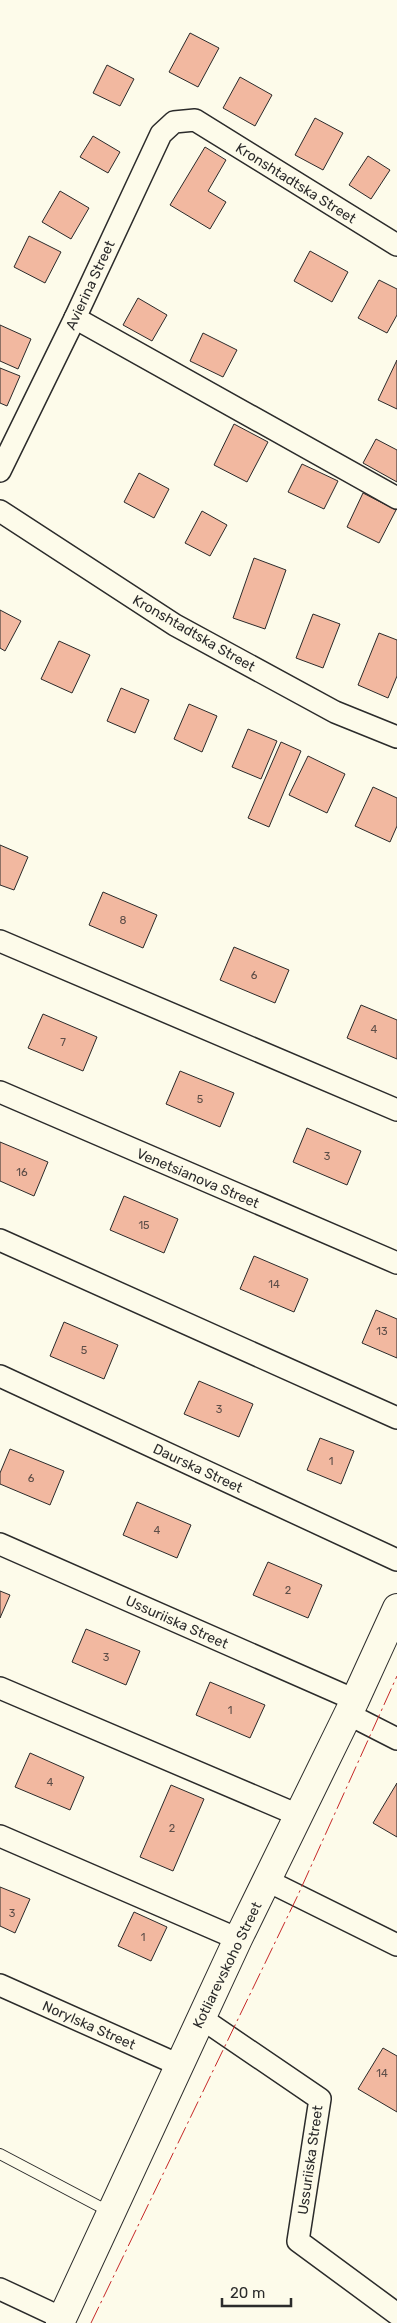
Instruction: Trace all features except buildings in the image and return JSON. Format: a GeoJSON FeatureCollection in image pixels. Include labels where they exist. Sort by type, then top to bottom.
{"type":"FeatureCollection","features":[{"type":"Feature","properties":{"kind":"street","name":"Kronshtadtska Street"},"geometry":{"type":"LineString","coordinates":[[195,120],[397,245]]}},
{"type":"Feature","properties":{"kind":"street","name":"Avierina Street"},"geometry":{"type":"LineString","coordinates":[[0,471],[75,318],[161,134],[174,122],[195,120]]}},
{"type":"Feature","properties":{"kind":"street"},"geometry":{"type":"LineString","coordinates":[[75,318],[397,498]]}},
{"type":"Feature","properties":{"kind":"street","name":"Kronshtadtska Street"},"geometry":{"type":"LineString","coordinates":[[0,512],[174,625],[335,712],[397,737]]}},
{"type":"Feature","properties":{"kind":"street"},"geometry":{"type":"LineString","coordinates":[[0,941],[397,1110]]}},
{"type":"Feature","properties":{"kind":"street","name":"Venetsianova Street"},"geometry":{"type":"LineString","coordinates":[[0,1092],[397,1263]]}},
{"type":"Feature","properties":{"kind":"street"},"geometry":{"type":"LineString","coordinates":[[0,1240],[397,1418]]}},
{"type":"Feature","properties":{"kind":"street","name":"Daurska Street"},"geometry":{"type":"LineString","coordinates":[[0,1376],[397,1560]]}},
{"type":"Feature","properties":{"kind":"street","name":"Ussuriiska Street"},"geometry":{"type":"LineString","coordinates":[[0,1544],[351,1707],[397,1739]]}},
{"type":"Feature","properties":{"kind":"street","name":"Kotliarevskoho Street"},"geometry":{"type":"LineString","coordinates":[[61,2320],[238,1939],[268,1881],[397,1608]]}},
{"type":"Feature","properties":{"kind":"street"},"geometry":{"type":"LineString","coordinates":[[0,1688],[298,1815]]}},
{"type":"Feature","properties":{"kind":"street"},"geometry":{"type":"LineString","coordinates":[[0,1836],[238,1939]]}},
{"type":"Feature","properties":{"kind":"street"},"geometry":{"type":"LineString","coordinates":[[268,1881],[397,1944]]}},
{"type":"Feature","properties":{"kind":"street","name":"Norylska Street"},"geometry":{"type":"LineString","coordinates":[[0,1985],[179,2065]]}},
{"type":"Feature","properties":{"kind":"street","name":"Ussuriiska Street"},"geometry":{"type":"LineString","coordinates":[[201,2018],[320,2099],[298,2240],[397,2314]]}},
{"type":"Feature","properties":{"kind":"street"},"geometry":{"type":"LineString","coordinates":[[0,2289],[61,2320]]}},
{"type":"Feature","properties":{"kind":"lane"},"geometry":{"type":"LineString","coordinates":[[0,2154],[110,2212]]}},
{"type":"Feature","properties":{"kind":"power"},"geometry":{"type":"LineString","coordinates":[[91,2323],[298,1895],[397,1676]]}}]}
